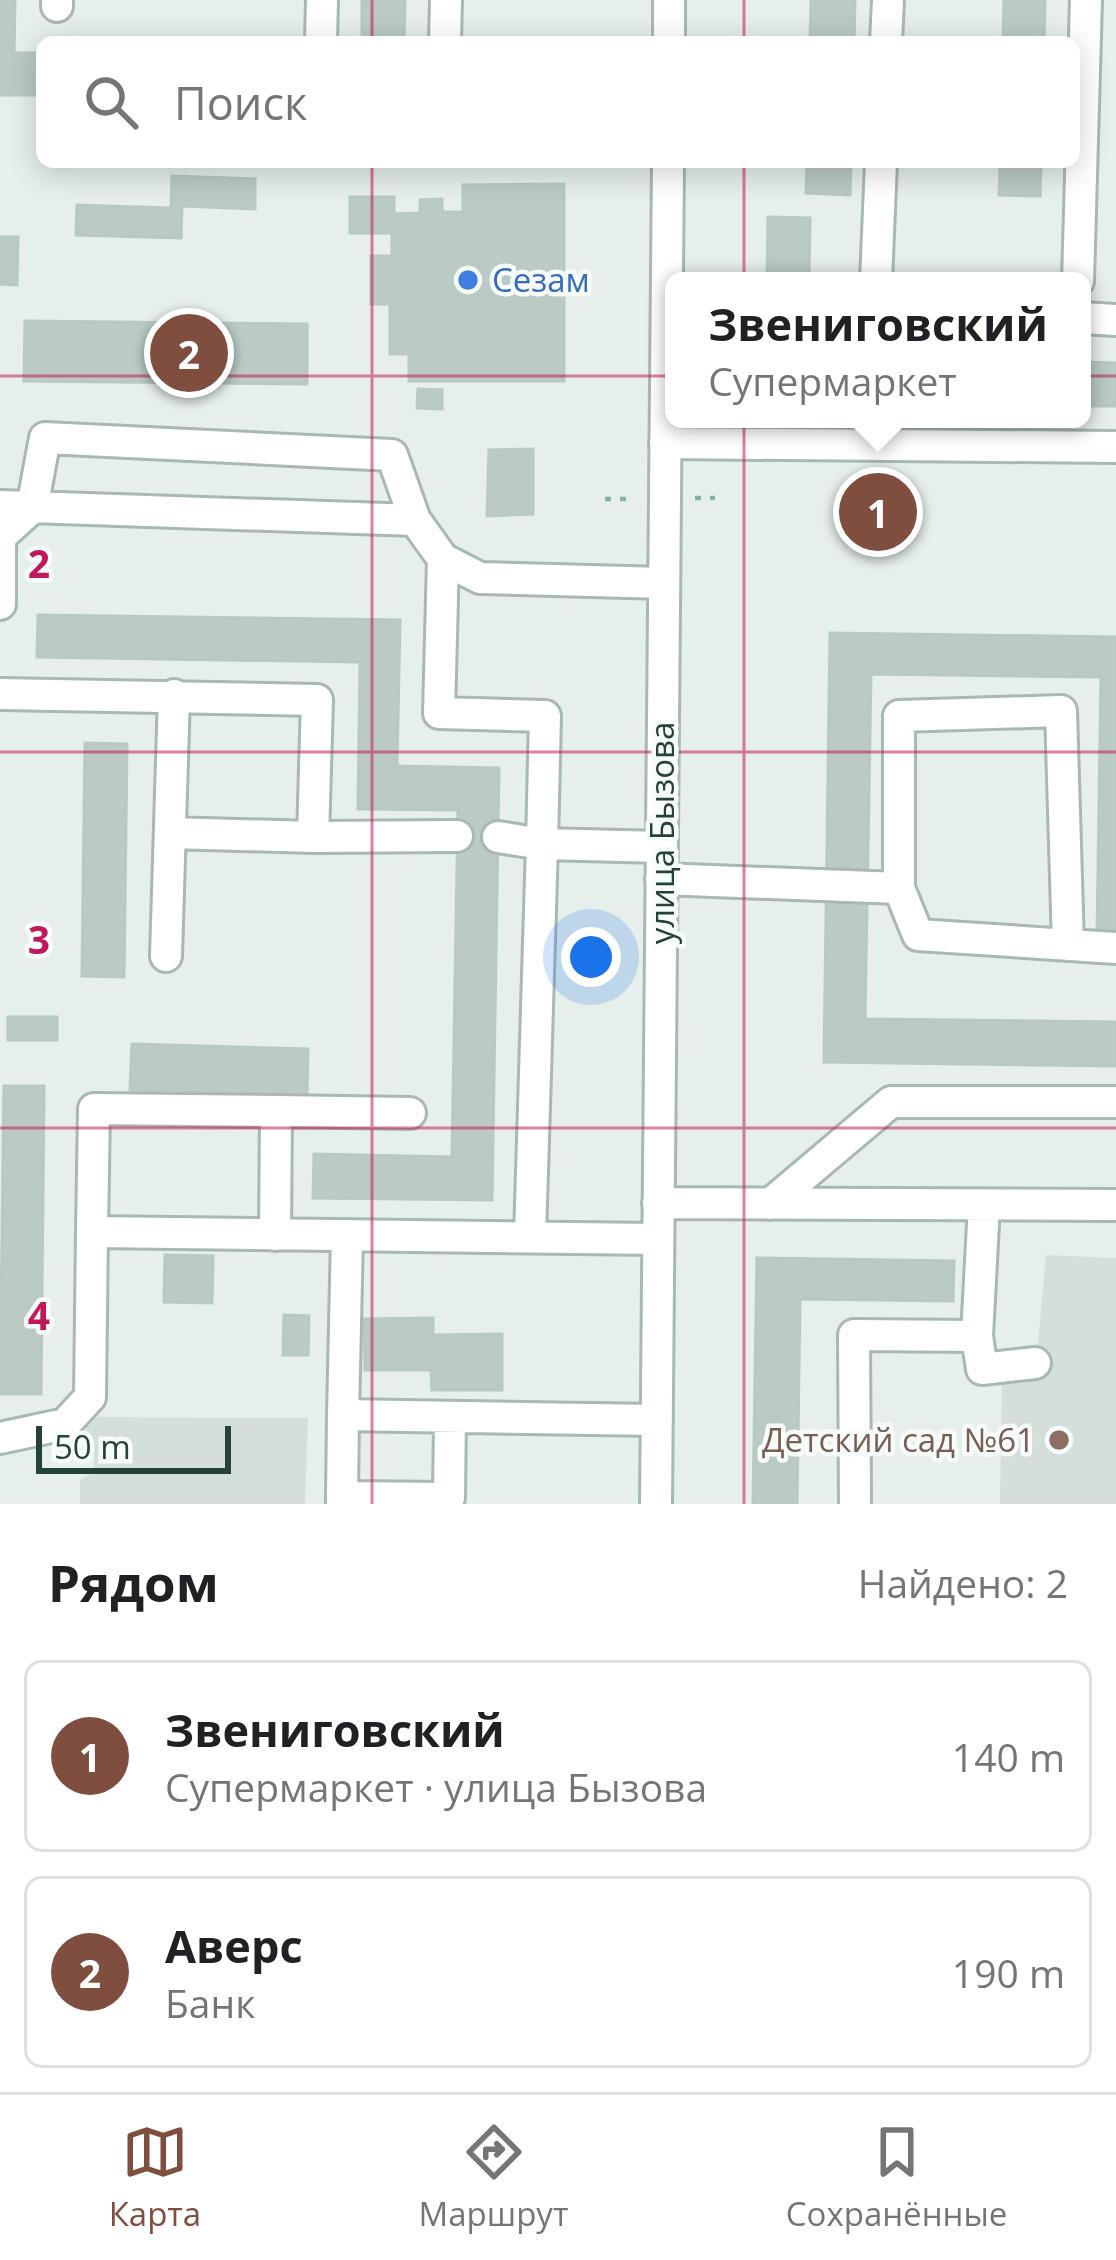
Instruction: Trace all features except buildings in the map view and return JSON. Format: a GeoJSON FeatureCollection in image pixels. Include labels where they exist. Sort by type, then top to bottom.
{"type":"FeatureCollection","features":[{"type":"Feature","properties":{"kind":"street"},"geometry":{"type":"LineString","coordinates":[[321,36],[322,0]]}},
{"type":"Feature","properties":{"kind":"street"},"geometry":{"type":"LineString","coordinates":[[445,36],[446,0]]}},
{"type":"Feature","properties":{"kind":"street"},"geometry":{"type":"LineString","coordinates":[[669,0],[669,36]]}},
{"type":"Feature","properties":{"kind":"street"},"geometry":{"type":"LineString","coordinates":[[886,36],[888,0]]}},
{"type":"Feature","properties":{"kind":"street"},"geometry":{"type":"LineString","coordinates":[[1078,272],[1086,0]]}},
{"type":"Feature","properties":{"kind":"street","name":"улица Бызова"},"geometry":{"type":"LineString","coordinates":[[667,272],[668,168]]}},
{"type":"Feature","properties":{"kind":"street"},"geometry":{"type":"LineString","coordinates":[[876,272],[881,168]]}},
{"type":"Feature","properties":{"kind":"street","name":"улица Бызова"},"geometry":{"type":"LineString","coordinates":[[656,1504],[665,428]]}},
{"type":"Feature","properties":{"kind":"street"},"geometry":{"type":"LineString","coordinates":[[665,443],[1055,432],[1116,447]]}},
{"type":"Feature","properties":{"kind":"street"},"geometry":{"type":"LineString","coordinates":[[0,604],[0,537],[32,508],[45,438],[392,455],[415,520],[443,559],[480,578],[664,583]]}},
{"type":"Feature","properties":{"kind":"street"},"geometry":{"type":"LineString","coordinates":[[0,506],[415,520]]}},
{"type":"Feature","properties":{"kind":"street"},"geometry":{"type":"LineString","coordinates":[[443,559],[439,713],[545,716],[530,1237]]}},
{"type":"Feature","properties":{"kind":"street"},"geometry":{"type":"LineString","coordinates":[[0,694],[317,700],[313,837]]}},
{"type":"Feature","properties":{"kind":"street"},"geometry":{"type":"LineString","coordinates":[[166,956],[173,695]]}},
{"type":"Feature","properties":{"kind":"street"},"geometry":{"type":"LineString","coordinates":[[1068,945],[1060,711],[899,716],[898,888],[919,935],[1116,949]]}},
{"type":"Feature","properties":{"kind":"street"},"geometry":{"type":"LineString","coordinates":[[170,833],[457,836]]}},
{"type":"Feature","properties":{"kind":"street"},"geometry":{"type":"LineString","coordinates":[[498,837],[542,844],[662,847]]}},
{"type":"Feature","properties":{"kind":"street"},"geometry":{"type":"LineString","coordinates":[[662,879],[898,888]]}},
{"type":"Feature","properties":{"kind":"street"},"geometry":{"type":"LineString","coordinates":[[770,1204],[891,1102],[1116,1102]]}},
{"type":"Feature","properties":{"kind":"street"},"geometry":{"type":"LineString","coordinates":[[0,1438],[65,1424],[90,1397],[94,1109],[410,1113]]}},
{"type":"Feature","properties":{"kind":"street"},"geometry":{"type":"LineString","coordinates":[[275,1234],[277,1112]]}},
{"type":"Feature","properties":{"kind":"street"},"geometry":{"type":"LineString","coordinates":[[658,1203],[1116,1205]]}},
{"type":"Feature","properties":{"kind":"street"},"geometry":{"type":"LineString","coordinates":[[984,1205],[977,1336],[982,1369],[1034,1363]]}},
{"type":"Feature","properties":{"kind":"street"},"geometry":{"type":"LineString","coordinates":[[92,1232],[658,1239]]}},
{"type":"Feature","properties":{"kind":"street"},"geometry":{"type":"LineString","coordinates":[[347,1235],[342,1500],[449,1498],[450,1417]]}},
{"type":"Feature","properties":{"kind":"street"},"geometry":{"type":"LineString","coordinates":[[855,1504],[854,1335],[977,1336]]}},
{"type":"Feature","properties":{"kind":"street"},"geometry":{"type":"LineString","coordinates":[[344,1415],[657,1420]]}},
{"type":"Feature","properties":{"kind":"shaded area","name":"Детский сад №61"},"geometry":{"type":"Polygon","coordinates":[[[1046,1255],[1116,1258],[1116,1504],[1000,1504],[1002,1376],[1038,1343],[1046,1255]]]}},
{"type":"Feature","properties":{"kind":"shaded area"},"geometry":{"type":"Polygon","coordinates":[[[87,1417],[308,1418],[305,1504],[80,1504],[80,1480],[94,1472],[94,1455],[86,1442],[87,1417]]]}},
{"type":"Feature","properties":{"kind":"place","name":"Сезам"},"geometry":{"type":"Point","coordinates":[468,280]}},
{"type":"Feature","properties":{"kind":"place","name":"Аверс"},"geometry":{"type":"Point","coordinates":[189,353]}},
{"type":"Feature","properties":{"kind":"place","name":"Звениговский"},"geometry":{"type":"Point","coordinates":[878,512]}},
{"type":"Feature","properties":{"kind":"place","name":"Детский сад №61"},"geometry":{"type":"Point","coordinates":[1059,1440]}}]}
